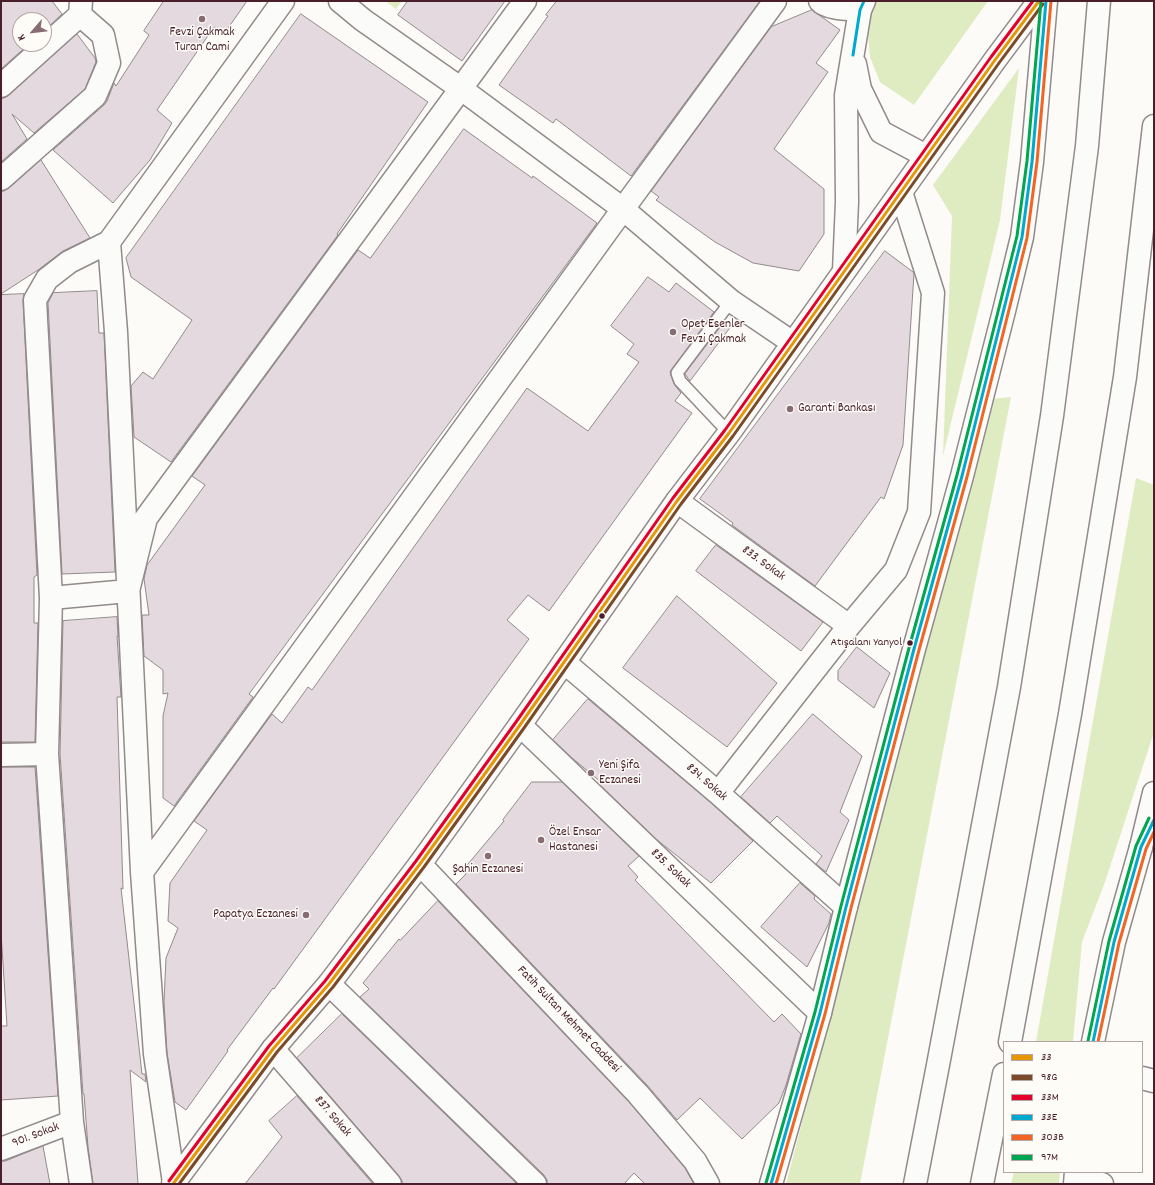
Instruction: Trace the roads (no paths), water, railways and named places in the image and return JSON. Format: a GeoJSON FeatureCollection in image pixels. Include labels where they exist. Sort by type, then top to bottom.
{"type":"FeatureCollection","features":[{"type":"Feature","properties":{"kind":"main road"},"geometry":{"type":"LineString","coordinates":[[81,1184],[72,1122],[47,754],[50,598],[35,300],[46,279],[69,262],[109,242],[283,1]]}},
{"type":"Feature","properties":{"kind":"main road"},"geometry":{"type":"LineString","coordinates":[[340,1],[363,20],[460,88],[623,209],[731,301],[793,343]]}},
{"type":"Feature","properties":{"kind":"main road"},"geometry":{"type":"LineString","coordinates":[[128,592],[146,518],[525,1]]}},
{"type":"Feature","properties":{"kind":"main road"},"geometry":{"type":"LineString","coordinates":[[142,872],[775,1]]}},
{"type":"Feature","properties":{"kind":"main road"},"geometry":{"type":"LineString","coordinates":[[820,1],[822,4],[841,9],[862,5],[846,95],[847,202],[844,271]]}},
{"type":"Feature","properties":{"kind":"main road"},"geometry":{"type":"LineString","coordinates":[[174,1184],[273,1049],[329,984],[420,864],[520,725],[677,501],[729,433],[926,156],[1039,1]]}},
{"type":"Feature","properties":{"kind":"main road"},"geometry":{"type":"LineString","coordinates":[[771,1184],[820,1013],[846,907],[914,649],[964,468],[1022,236],[1032,162],[1046,1]]}},
{"type":"Feature","properties":{"kind":"main road"},"geometry":{"type":"LineString","coordinates":[[915,1184],[1009,687],[1052,416],[1087,146],[1099,1]]}},
{"type":"Feature","properties":{"kind":"main road"},"geometry":{"type":"LineString","coordinates":[[1,86],[80,8],[102,34],[109,63],[95,96],[1,179]]}},
{"type":"Feature","properties":{"kind":"main road"},"geometry":{"type":"LineString","coordinates":[[853,55],[860,89],[881,132],[926,156]]}},
{"type":"Feature","properties":{"kind":"main road"},"geometry":{"type":"LineString","coordinates":[[1010,1041],[1070,714],[1125,377],[1154,126]]}},
{"type":"Feature","properties":{"kind":"main road"},"geometry":{"type":"LineString","coordinates":[[718,793],[849,626],[896,570],[919,512],[933,293],[901,192]]}},
{"type":"Feature","properties":{"kind":"main road"},"geometry":{"type":"LineString","coordinates":[[109,242],[116,332],[142,872],[155,1054],[174,1184]]}},
{"type":"Feature","properties":{"kind":"main road","name":"833. Sokak"},"geometry":{"type":"LineString","coordinates":[[677,501],[849,626]]}},
{"type":"Feature","properties":{"kind":"main road"},"geometry":{"type":"LineString","coordinates":[[50,598],[128,592]]}},
{"type":"Feature","properties":{"kind":"main road","name":"834. Sokak"},"geometry":{"type":"LineString","coordinates":[[564,662],[718,793],[846,907]]}},
{"type":"Feature","properties":{"kind":"main road","name":"835. Sokak"},"geometry":{"type":"LineString","coordinates":[[520,725],[820,1013]]}},
{"type":"Feature","properties":{"kind":"main road"},"geometry":{"type":"LineString","coordinates":[[1,755],[47,754]]}},
{"type":"Feature","properties":{"kind":"main road"},"geometry":{"type":"LineString","coordinates":[[1093,1041],[1114,942],[1141,847],[1154,793]]}},
{"type":"Feature","properties":{"kind":"main road"},"geometry":{"type":"LineString","coordinates":[[1141,847],[1154,825]]}},
{"type":"Feature","properties":{"kind":"main road","name":"Fatih Sultan Mehmet Caddesi"},"geometry":{"type":"LineString","coordinates":[[420,864],[638,1094],[695,1160],[708,1184]]}},
{"type":"Feature","properties":{"kind":"main road"},"geometry":{"type":"LineString","coordinates":[[329,984],[535,1184]]}},
{"type":"Feature","properties":{"kind":"main road","name":"837. Sokak"},"geometry":{"type":"LineString","coordinates":[[273,1049],[390,1184]]}},
{"type":"Feature","properties":{"kind":"main road"},"geometry":{"type":"LineString","coordinates":[[1143,1078],[1154,1081]]}},
{"type":"Feature","properties":{"kind":"main road"},"geometry":{"type":"LineString","coordinates":[[982,1184],[1003,1079]]}},
{"type":"Feature","properties":{"kind":"main road","name":"901. Sokak"},"geometry":{"type":"LineString","coordinates":[[1,1150],[72,1122]]}},
{"type":"Feature","properties":{"kind":"main road"},"geometry":{"type":"LineString","coordinates":[[1076,1178],[1102,1184]]}},
{"type":"Feature","properties":{"kind":"lane"},"geometry":{"type":"LineString","coordinates":[[729,433],[680,381],[677,373],[731,301]]}},
{"type":"Feature","properties":{"kind":"lane"},"geometry":{"type":"LineString","coordinates":[[1141,847],[1154,820]]}},
{"type":"Feature","properties":{"kind":"place","name":"Fevzi Çakmak Turan Cami"},"geometry":{"type":"Point","coordinates":[202,19]}},
{"type":"Feature","properties":{"kind":"place","name":"Opet Esenler Fevzi Çakmak"},"geometry":{"type":"Point","coordinates":[673,332]}},
{"type":"Feature","properties":{"kind":"place","name":"Garanti Bankası"},"geometry":{"type":"Point","coordinates":[790,409]}},
{"type":"Feature","properties":{"kind":"place","name":"Atışalanı Yanyol"},"geometry":{"type":"Point","coordinates":[910,643]}},
{"type":"Feature","properties":{"kind":"place","name":"Yeni Şifa Eczanesi"},"geometry":{"type":"Point","coordinates":[591,773]}},
{"type":"Feature","properties":{"kind":"place","name":"Özel Ensar Hastanesi"},"geometry":{"type":"Point","coordinates":[541,840]}},
{"type":"Feature","properties":{"kind":"place","name":"Şahin Eczanesi"},"geometry":{"type":"Point","coordinates":[488,856]}},
{"type":"Feature","properties":{"kind":"place","name":"Papatya Eczanesi"},"geometry":{"type":"Point","coordinates":[306,915]}}]}
